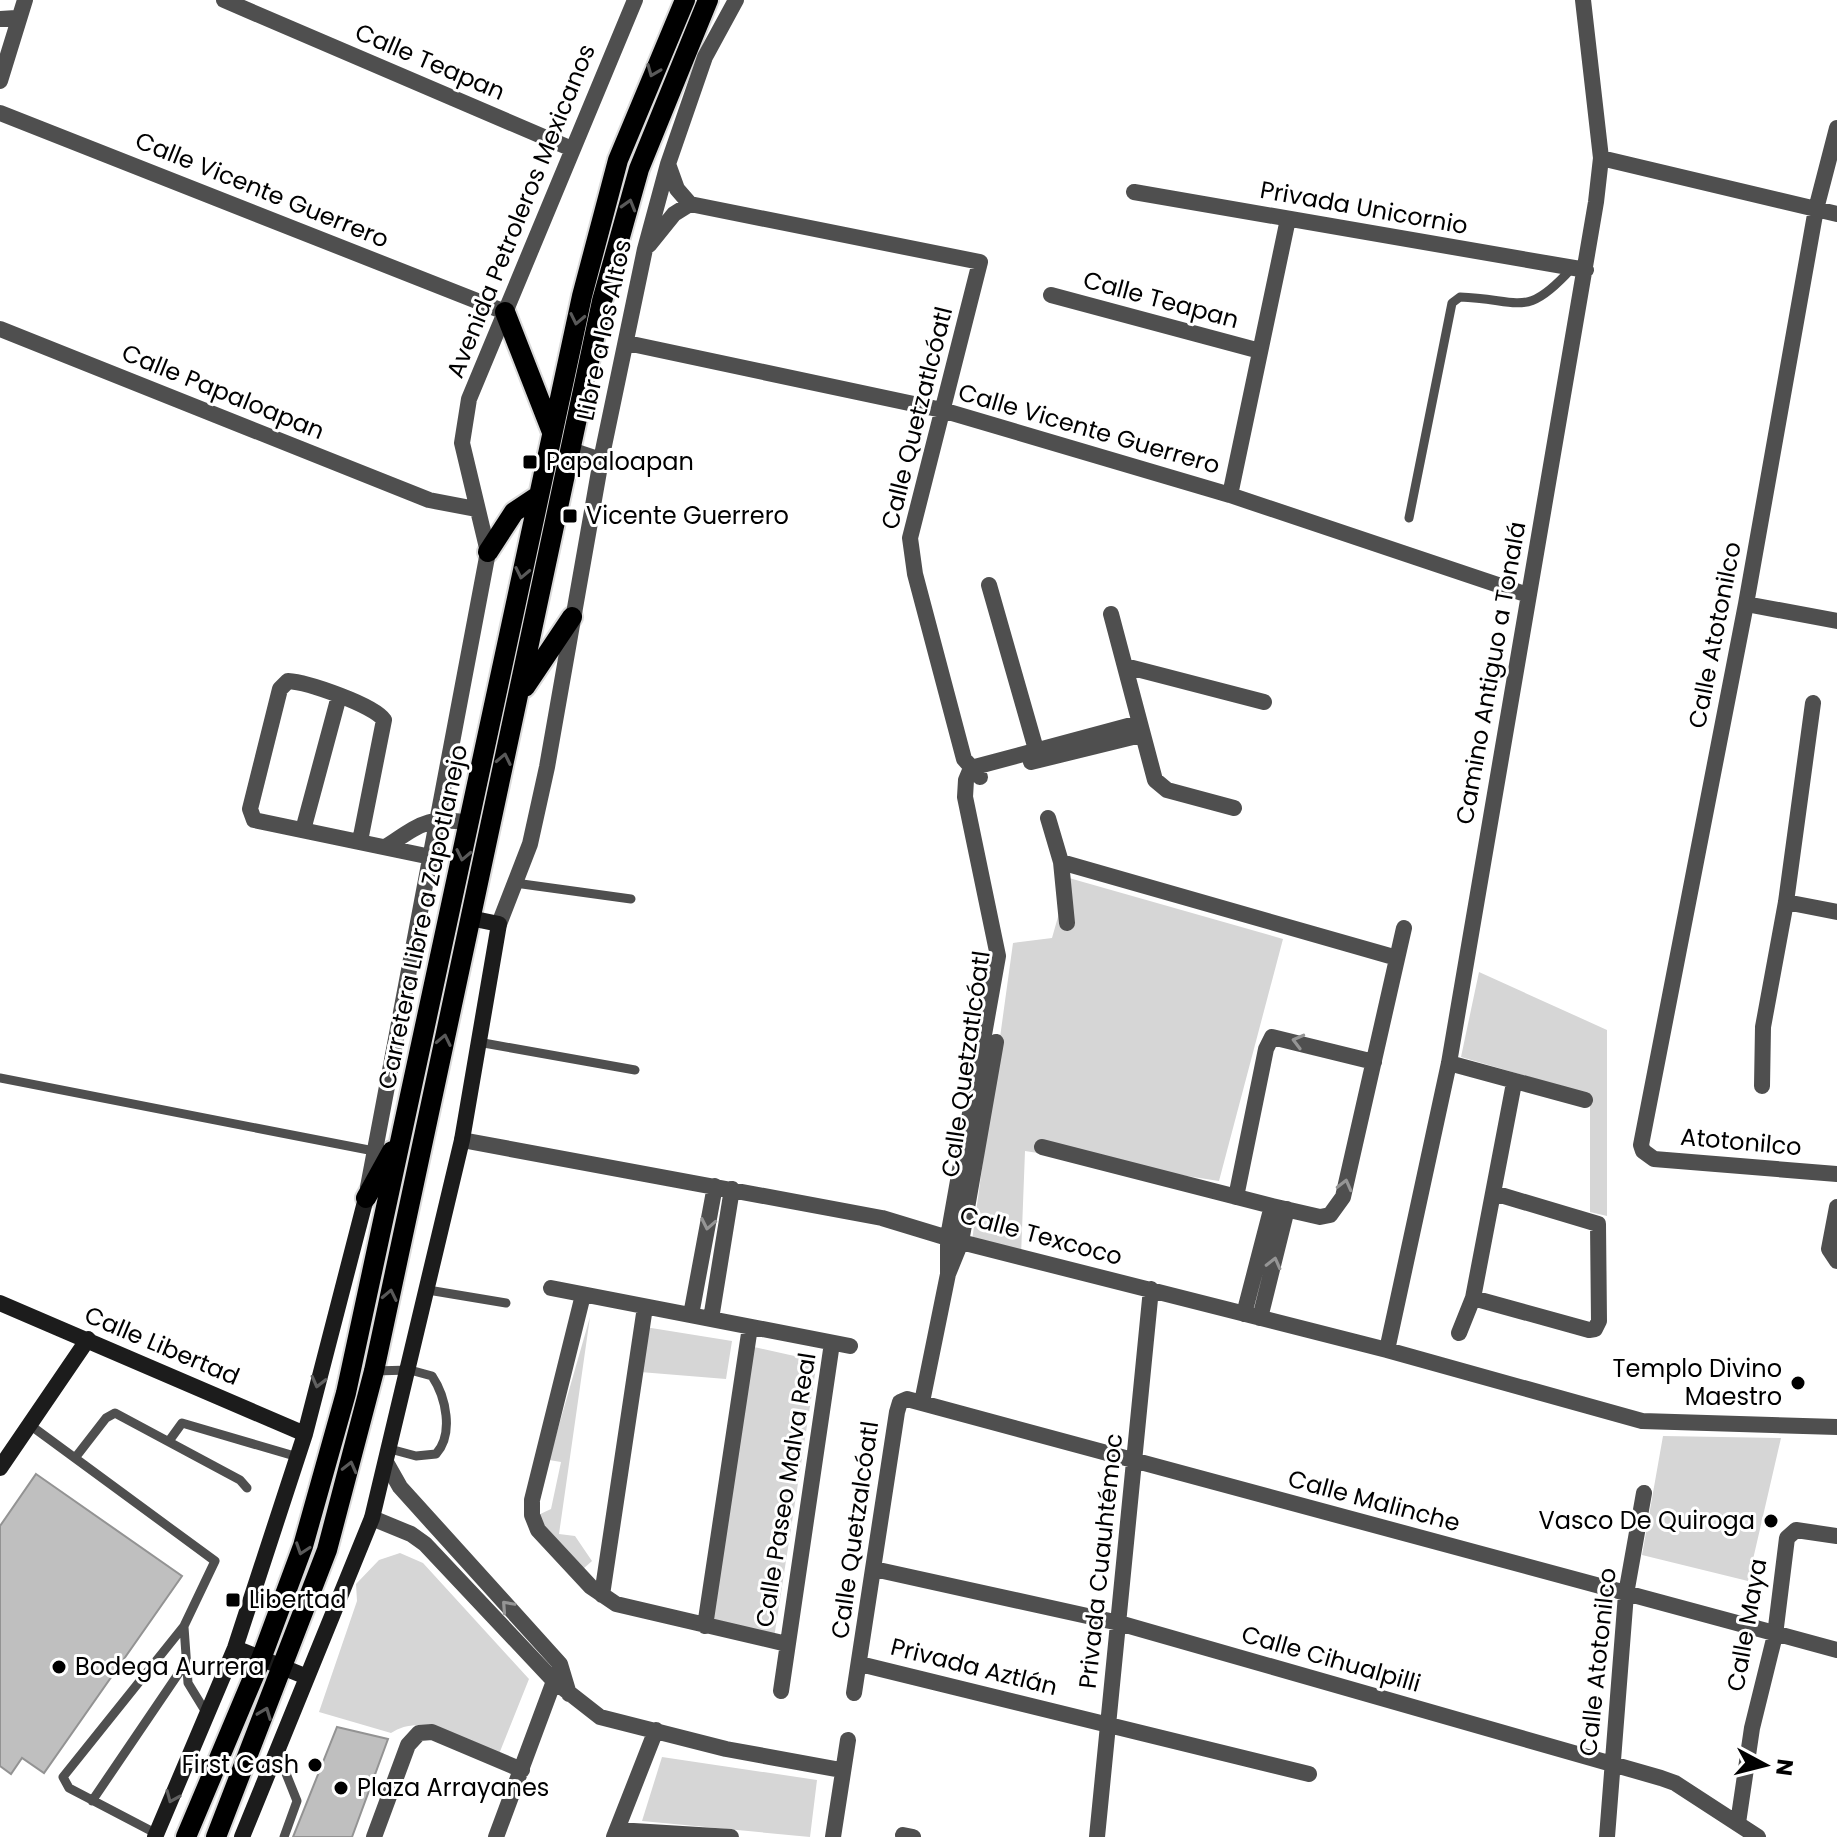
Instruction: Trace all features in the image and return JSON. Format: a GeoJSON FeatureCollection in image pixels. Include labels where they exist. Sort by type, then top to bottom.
{"type":"FeatureCollection","features":[{"type":"Feature","properties":{"kind":"main road","name":"Carretera Libre a Zapotlanejo"},"geometry":{"type":"LineString","coordinates":[[186,1837],[261,1659],[303,1546],[346,1393],[582,296],[618,160],[685,0]]}},
{"type":"Feature","properties":{"kind":"main road","name":"Carretera Libre a Zapotlanejo"},"geometry":{"type":"LineString","coordinates":[[216,1837],[327,1550],[374,1371],[602,301],[639,169],[695,54],[708,0]]}},
{"type":"Feature","properties":{"kind":"main road"},"geometry":{"type":"LineString","coordinates":[[505,312],[552,433]]}},
{"type":"Feature","properties":{"kind":"main road"},"geometry":{"type":"LineString","coordinates":[[488,552],[514,512],[538,496]]}},
{"type":"Feature","properties":{"kind":"main road"},"geometry":{"type":"LineString","coordinates":[[518,697],[572,617]]}},
{"type":"Feature","properties":{"kind":"main road"},"geometry":{"type":"LineString","coordinates":[[366,1198],[403,1130]]}},
{"type":"Feature","properties":{"kind":"street"},"geometry":{"type":"LineString","coordinates":[[0,81],[8,18],[25,0]]}},
{"type":"Feature","properties":{"kind":"street","name":"Calle Teapan"},"geometry":{"type":"LineString","coordinates":[[224,0],[572,149]]}},
{"type":"Feature","properties":{"kind":"street","name":"Avenida Petroleros Mexicanos"},"geometry":{"type":"LineString","coordinates":[[476,509],[462,443],[469,399],[635,0]]}},
{"type":"Feature","properties":{"kind":"street","name":"Libre a los Altos"},"geometry":{"type":"LineString","coordinates":[[499,924],[530,844],[547,767],[601,460],[645,249],[695,54],[736,0]]}},
{"type":"Feature","properties":{"kind":"street","name":"Camino Antiguo a Tonalá"},"geometry":{"type":"LineString","coordinates":[[1387,1350],[1449,1063],[1579,269],[1601,158],[1583,0]]}},
{"type":"Feature","properties":{"kind":"street","name":"Calle Vicente Guerrero"},"geometry":{"type":"LineString","coordinates":[[0,113],[505,312]]}},
{"type":"Feature","properties":{"kind":"street","name":"Calle Atotonilco"},"geometry":{"type":"LineString","coordinates":[[1643,1151],[1642,1138],[1746,604],[1816,209],[1837,128]]}},
{"type":"Feature","properties":{"kind":"street"},"geometry":{"type":"LineString","coordinates":[[1601,158],[1837,214]]}},
{"type":"Feature","properties":{"kind":"street"},"geometry":{"type":"LineString","coordinates":[[645,249],[674,214],[690,204],[677,189],[668,164]]}},
{"type":"Feature","properties":{"kind":"street","name":"Privada Unicornio"},"geometry":{"type":"LineString","coordinates":[[1134,192],[1579,269]]}},
{"type":"Feature","properties":{"kind":"street","name":"Calle Quetzatlcóatl"},"geometry":{"type":"LineString","coordinates":[[690,204],[980,262],[912,526],[911,550],[964,759],[976,773],[977,798],[1008,955],[922,1402]]}},
{"type":"Feature","properties":{"kind":"street"},"geometry":{"type":"LineString","coordinates":[[1230,495],[1288,219]]}},
{"type":"Feature","properties":{"kind":"street","name":"Calle Teapan"},"geometry":{"type":"LineString","coordinates":[[1051,295],[1260,351]]}},
{"type":"Feature","properties":{"kind":"street","name":"Calle Papaloapan"},"geometry":{"type":"LineString","coordinates":[[0,329],[429,500],[476,509]]}},
{"type":"Feature","properties":{"kind":"street","name":"Calle Vicente Guerrero"},"geometry":{"type":"LineString","coordinates":[[627,343],[942,410],[1230,495],[1528,595]]}},
{"type":"Feature","properties":{"kind":"street"},"geometry":{"type":"LineString","coordinates":[[571,450],[601,460]]}},
{"type":"Feature","properties":{"kind":"street"},"geometry":{"type":"LineString","coordinates":[[156,1836],[235,1648],[298,1457],[366,1198],[488,552],[476,509]]}},
{"type":"Feature","properties":{"kind":"street"},"geometry":{"type":"LineString","coordinates":[[989,585],[1037,754]]}},
{"type":"Feature","properties":{"kind":"street"},"geometry":{"type":"LineString","coordinates":[[1746,604],[1837,621]]}},
{"type":"Feature","properties":{"kind":"street"},"geometry":{"type":"LineString","coordinates":[[1111,614],[1152,772],[1160,786],[1234,808]]}},
{"type":"Feature","properties":{"kind":"street"},"geometry":{"type":"LineString","coordinates":[[1125,666],[1264,702]]}},
{"type":"Feature","properties":{"kind":"street"},"geometry":{"type":"LineString","coordinates":[[360,841],[384,720],[378,712],[339,696],[295,681],[283,684],[250,815],[259,823],[431,857]]}},
{"type":"Feature","properties":{"kind":"street"},"geometry":{"type":"LineString","coordinates":[[303,830],[339,696]]}},
{"type":"Feature","properties":{"kind":"street"},"geometry":{"type":"LineString","coordinates":[[1762,1086],[1763,1027],[1786,902],[1813,703]]}},
{"type":"Feature","properties":{"kind":"street"},"geometry":{"type":"LineString","coordinates":[[976,773],[1037,754],[1140,729]]}},
{"type":"Feature","properties":{"kind":"street"},"geometry":{"type":"LineString","coordinates":[[387,846],[416,827],[439,818],[470,823]]}},
{"type":"Feature","properties":{"kind":"street"},"geometry":{"type":"LineString","coordinates":[[1048,818],[1061,862],[1067,923]]}},
{"type":"Feature","properties":{"kind":"street"},"geometry":{"type":"LineString","coordinates":[[1061,862],[1397,958]]}},
{"type":"Feature","properties":{"kind":"street"},"geometry":{"type":"LineString","coordinates":[[1786,902],[1837,912]]}},
{"type":"Feature","properties":{"kind":"street","name":"Carretera Libre a Zapotlanejo"},"geometry":{"type":"LineString","coordinates":[[470,918],[499,924]]}},
{"type":"Feature","properties":{"kind":"street"},"geometry":{"type":"LineString","coordinates":[[242,1837],[372,1518],[410,1370],[462,1140],[499,924]]}},
{"type":"Feature","properties":{"kind":"street"},"geometry":{"type":"LineString","coordinates":[[1042,1147],[1320,1217],[1337,1208],[1404,928]]}},
{"type":"Feature","properties":{"kind":"street"},"geometry":{"type":"LineString","coordinates":[[1236,1197],[1266,1049],[1272,1037],[1374,1062]]}},
{"type":"Feature","properties":{"kind":"street"},"geometry":{"type":"LineString","coordinates":[[1449,1063],[1585,1100]]}},
{"type":"Feature","properties":{"kind":"street"},"geometry":{"type":"LineString","coordinates":[[1459,1333],[1473,1298],[1514,1083]]}},
{"type":"Feature","properties":{"kind":"street","name":"Calle Texcoco"},"geometry":{"type":"LineString","coordinates":[[462,1140],[882,1218],[955,1240],[1387,1350],[1642,1421],[1837,1427]]}},
{"type":"Feature","properties":{"kind":"street","name":"Atotonilco"},"geometry":{"type":"LineString","coordinates":[[1643,1151],[1654,1159],[1837,1174]]}},
{"type":"Feature","properties":{"kind":"street"},"geometry":{"type":"LineString","coordinates":[[691,1315],[715,1186]]}},
{"type":"Feature","properties":{"kind":"street"},"geometry":{"type":"LineString","coordinates":[[711,1319],[732,1189]]}},
{"type":"Feature","properties":{"kind":"street"},"geometry":{"type":"LineString","coordinates":[[1473,1298],[1589,1330],[1595,1329],[1599,1321],[1598,1224],[1494,1193]]}},
{"type":"Feature","properties":{"kind":"street"},"geometry":{"type":"LineString","coordinates":[[1252,1316],[1280,1207]]}},
{"type":"Feature","properties":{"kind":"street"},"geometry":{"type":"LineString","coordinates":[[1834,1258],[1830,1242],[1837,1207]]}},
{"type":"Feature","properties":{"kind":"street","name":"Calle Paseo Malva Real"},"geometry":{"type":"LineString","coordinates":[[551,1288],[850,1346]]}},
{"type":"Feature","properties":{"kind":"street","name":"Privada Cuauhtémoc"},"geometry":{"type":"LineString","coordinates":[[1097,1837],[1151,1289]]}},
{"type":"Feature","properties":{"kind":"street","name":"Calle Paseo Malva Real"},"geometry":{"type":"LineString","coordinates":[[583,1295],[561,1373],[531,1507],[538,1530],[602,1595],[616,1604],[787,1644]]}},
{"type":"Feature","properties":{"kind":"street","name":"Calle Libertad"},"geometry":{"type":"LineString","coordinates":[[0,1303],[305,1434]]}},
{"type":"Feature","properties":{"kind":"street"},"geometry":{"type":"LineString","coordinates":[[602,1595],[645,1307]]}},
{"type":"Feature","properties":{"kind":"street"},"geometry":{"type":"LineString","coordinates":[[705,1626],[750,1327]]}},
{"type":"Feature","properties":{"kind":"street"},"geometry":{"type":"LineString","coordinates":[[0,1468],[88,1339]]}},
{"type":"Feature","properties":{"kind":"street","name":"Calle Paseo Malva Real"},"geometry":{"type":"LineString","coordinates":[[781,1691],[832,1343]]}},
{"type":"Feature","properties":{"kind":"street","name":"Calle Malinche"},"geometry":{"type":"LineString","coordinates":[[900,1402],[907,1399],[922,1402],[1837,1650]]}},
{"type":"Feature","properties":{"kind":"street","name":"Calle Quetzalcóatl"},"geometry":{"type":"LineString","coordinates":[[854,1693],[900,1402]]}},
{"type":"Feature","properties":{"kind":"street"},"geometry":{"type":"LineString","coordinates":[[388,1456],[400,1487],[560,1664],[569,1694]]}},
{"type":"Feature","properties":{"kind":"street","name":"Calle Atotonilco"},"geometry":{"type":"LineString","coordinates":[[1607,1837],[1626,1594],[1644,1493]]}},
{"type":"Feature","properties":{"kind":"street"},"geometry":{"type":"LineString","coordinates":[[372,1518],[411,1534],[425,1544],[554,1681],[600,1717],[726,1749],[841,1770]]}},
{"type":"Feature","properties":{"kind":"street","name":"Calle Maya"},"geometry":{"type":"LineString","coordinates":[[1738,1823],[1752,1728],[1775,1635],[1790,1532],[1802,1530],[1837,1536]]}},
{"type":"Feature","properties":{"kind":"street","name":"Calle Cihualpilli"},"geometry":{"type":"LineString","coordinates":[[874,1569],[1119,1623],[1675,1783],[1758,1837]]}},
{"type":"Feature","properties":{"kind":"street"},"geometry":{"type":"LineString","coordinates":[[235,1648],[307,1677]]}},
{"type":"Feature","properties":{"kind":"street"},"geometry":{"type":"LineString","coordinates":[[496,1837],[560,1664]]}},
{"type":"Feature","properties":{"kind":"street","name":"Privada Aztlán"},"geometry":{"type":"LineString","coordinates":[[860,1664],[1309,1774]]}},
{"type":"Feature","properties":{"kind":"street"},"geometry":{"type":"LineString","coordinates":[[656,1730],[615,1834],[731,1837]]}},
{"type":"Feature","properties":{"kind":"street"},"geometry":{"type":"LineString","coordinates":[[374,1837],[408,1745],[419,1733],[432,1732],[522,1770]]}},
{"type":"Feature","properties":{"kind":"street"},"geometry":{"type":"LineString","coordinates":[[833,1837],[848,1740]]}},
{"type":"Feature","properties":{"kind":"lane"},"geometry":{"type":"LineString","coordinates":[[1409,518],[1452,303],[1460,297],[1530,303],[1550,293],[1579,269]]}},
{"type":"Feature","properties":{"kind":"lane"},"geometry":{"type":"LineString","coordinates":[[515,883],[631,899]]}},
{"type":"Feature","properties":{"kind":"lane"},"geometry":{"type":"LineString","coordinates":[[478,1042],[635,1070]]}},
{"type":"Feature","properties":{"kind":"lane"},"geometry":{"type":"LineString","coordinates":[[0,1078],[374,1151]]}},
{"type":"Feature","properties":{"kind":"lane"},"geometry":{"type":"LineString","coordinates":[[428,1290],[506,1303]]}},
{"type":"Feature","properties":{"kind":"lane"},"geometry":{"type":"LineString","coordinates":[[374,1371],[410,1370],[432,1376],[438,1385],[447,1435],[442,1447],[427,1457],[388,1456]]}},
{"type":"Feature","properties":{"kind":"lane"},"geometry":{"type":"LineString","coordinates":[[75,1458],[106,1418],[115,1413],[240,1480],[247,1488]]}},
{"type":"Feature","properties":{"kind":"lane"},"geometry":{"type":"LineString","coordinates":[[169,1441],[182,1423],[298,1457]]}},
{"type":"Feature","properties":{"kind":"lane"},"geometry":{"type":"LineString","coordinates":[[30,1425],[215,1561],[184,1626],[66,1771],[64,1783],[156,1836]]}},
{"type":"Feature","properties":{"kind":"lane"},"geometry":{"type":"LineString","coordinates":[[184,1626],[185,1664],[194,1697],[207,1714]]}},
{"type":"Feature","properties":{"kind":"lane"},"geometry":{"type":"LineString","coordinates":[[92,1801],[185,1664]]}},
{"type":"Feature","properties":{"kind":"lane"},"geometry":{"type":"LineString","coordinates":[[277,1751],[297,1801],[284,1837]]}},
{"type":"Feature","properties":{"kind":"shaded area"},"geometry":{"type":"Polygon","coordinates":[[[1069,878],[1283,939],[1219,1181],[1025,1151],[1021,1256],[972,1241],[1013,943],[1052,938],[1069,878]]]}},
{"type":"Feature","properties":{"kind":"shaded area"},"geometry":{"type":"Polygon","coordinates":[[[1479,972],[1607,1030],[1607,1216],[1590,1212],[1590,1102],[1581,1092],[1461,1057],[1479,972]]]}},
{"type":"Feature","properties":{"kind":"shaded area"},"geometry":{"type":"Polygon","coordinates":[[[590,1317],[559,1534],[575,1536],[592,1561],[583,1569],[536,1516],[551,1509],[561,1462],[549,1460],[590,1317]]]}},
{"type":"Feature","properties":{"kind":"shaded area"},"geometry":{"type":"Polygon","coordinates":[[[645,1327],[732,1341],[726,1379],[640,1372],[645,1327]]]}},
{"type":"Feature","properties":{"kind":"shaded area"},"geometry":{"type":"Polygon","coordinates":[[[754,1347],[817,1361],[774,1638],[709,1623],[754,1347]]]}},
{"type":"Feature","properties":{"kind":"shaded area"},"geometry":{"type":"Polygon","coordinates":[[[1663,1436],[1781,1438],[1748,1581],[1642,1555],[1663,1436]]]}},
{"type":"Feature","properties":{"kind":"shaded area"},"geometry":{"type":"Polygon","coordinates":[[[400,1553],[423,1563],[529,1679],[499,1754],[445,1730],[417,1725],[391,1733],[319,1712],[357,1601],[356,1584],[379,1560],[400,1553]]]}},
{"type":"Feature","properties":{"kind":"shaded area"},"geometry":{"type":"Polygon","coordinates":[[[662,1757],[817,1780],[810,1837],[642,1821],[662,1757]]]}},
{"type":"Feature","properties":{"kind":"building","name":"Bodega Aurrera"},"geometry":{"type":"Polygon","coordinates":[[[36,1474],[182,1576],[44,1773],[22,1758],[11,1774],[0,1766],[0,1526],[36,1474]]]}},
{"type":"Feature","properties":{"kind":"building","name":"Plaza Arrayanes"},"geometry":{"type":"Polygon","coordinates":[[[337,1727],[388,1739],[352,1837],[293,1837],[337,1727]]]}},
{"type":"Feature","properties":{"kind":"place","name":"Papaloapan"},"geometry":{"type":"Point","coordinates":[530,462]}},
{"type":"Feature","properties":{"kind":"place","name":"Vicente Guerrero"},"geometry":{"type":"Point","coordinates":[570,516]}},
{"type":"Feature","properties":{"kind":"place","name":"Templo Divino Maestro"},"geometry":{"type":"Point","coordinates":[1798,1383]}},
{"type":"Feature","properties":{"kind":"place","name":"Vasco De Quiroga"},"geometry":{"type":"Point","coordinates":[1771,1521]}},
{"type":"Feature","properties":{"kind":"place","name":"Libertad"},"geometry":{"type":"Point","coordinates":[233,1600]}},
{"type":"Feature","properties":{"kind":"place","name":"Bodega Aurrera"},"geometry":{"type":"Point","coordinates":[59,1667]}},
{"type":"Feature","properties":{"kind":"place","name":"First Cash"},"geometry":{"type":"Point","coordinates":[315,1765]}},
{"type":"Feature","properties":{"kind":"place","name":"Plaza Arrayanes"},"geometry":{"type":"Point","coordinates":[341,1788]}}]}
